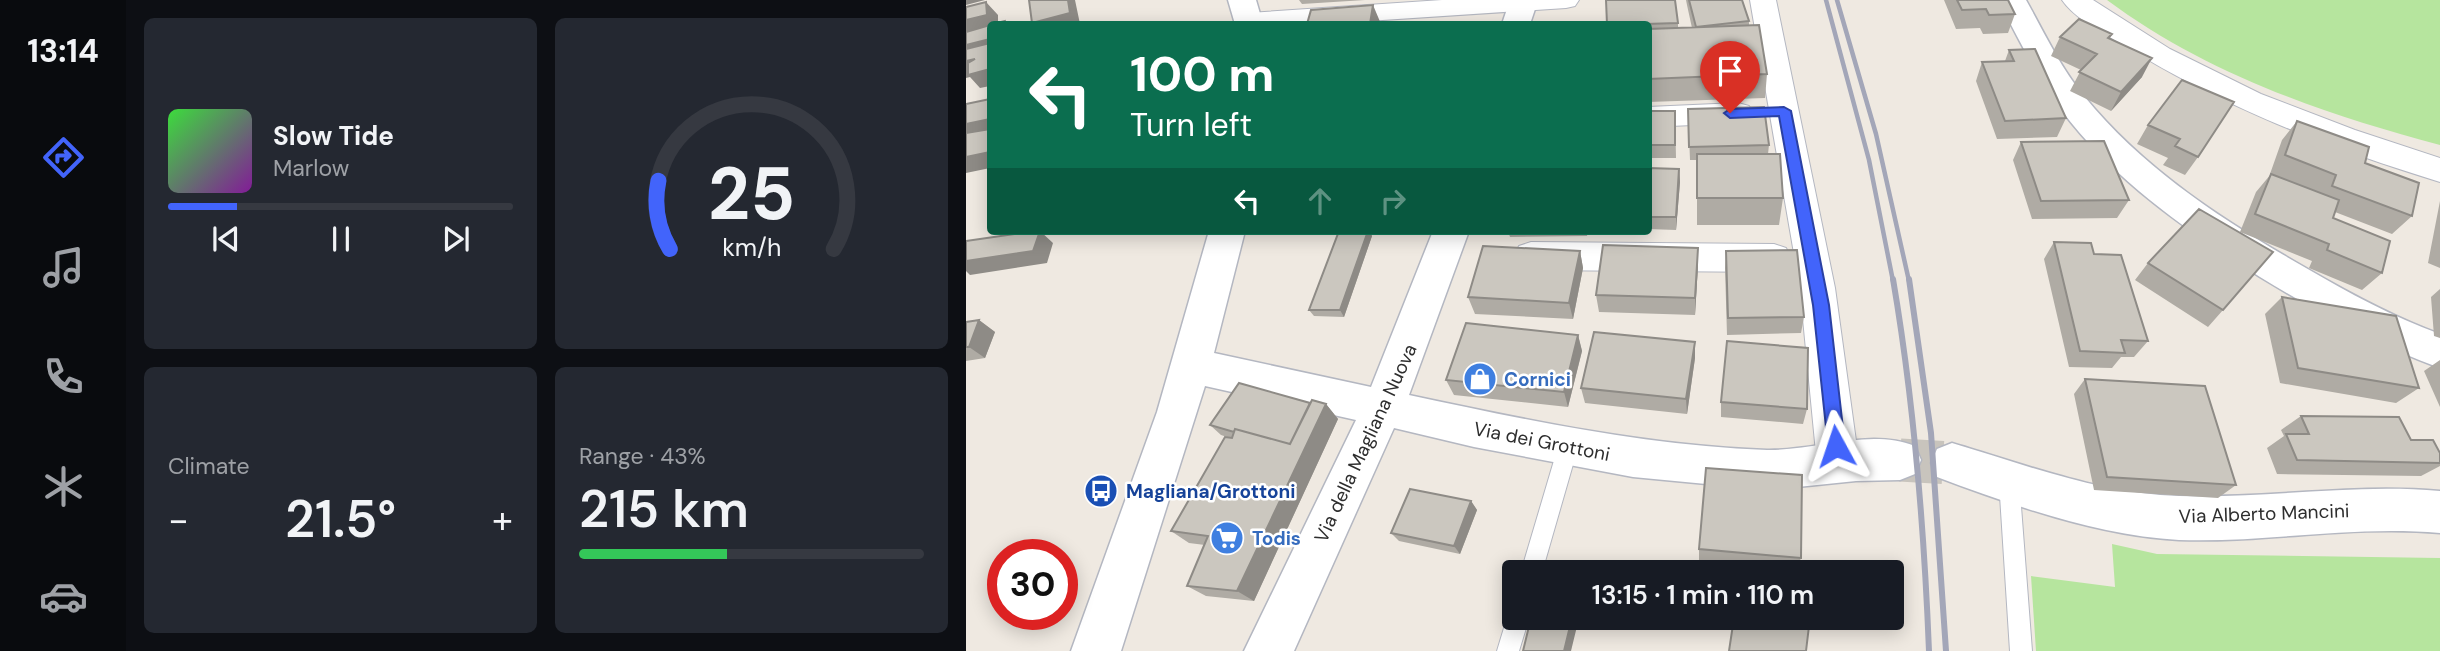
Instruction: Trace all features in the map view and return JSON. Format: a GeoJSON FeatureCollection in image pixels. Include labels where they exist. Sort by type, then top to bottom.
{"type":"FeatureCollection","features":[{"type":"Feature","properties":{"kind":"street"},"geometry":{"type":"LineString","coordinates":[[1247,15],[1511,6],[1566,0]]}},
{"type":"Feature","properties":{"kind":"street"},"geometry":{"type":"LineString","coordinates":[[1763,0],[1814,258],[1828,359],[1838,463]]}},
{"type":"Feature","properties":{"kind":"street"},"geometry":{"type":"LineString","coordinates":[[2012,0],[2072,104],[2111,149],[2154,189],[2217,233],[2355,315],[2440,351]]}},
{"type":"Feature","properties":{"kind":"street"},"geometry":{"type":"LineString","coordinates":[[2075,0],[2152,52],[2243,99],[2347,140],[2440,170]]}},
{"type":"Feature","properties":{"kind":"street"},"geometry":{"type":"LineString","coordinates":[[1652,117],[1784,111]]}},
{"type":"Feature","properties":{"kind":"street"},"geometry":{"type":"LineString","coordinates":[[1096,651],[1178,412],[1226,235]]}},
{"type":"Feature","properties":{"kind":"street","name":"Via della Magliana Nuova"},"geometry":{"type":"LineString","coordinates":[[1269,651],[1413,339],[1450,235]]}},
{"type":"Feature","properties":{"kind":"street"},"geometry":{"type":"LineString","coordinates":[[1504,256],[1814,258]]}},
{"type":"Feature","properties":{"kind":"street"},"geometry":{"type":"LineString","coordinates":[[1068,651],[1104,560],[1190,365]]}},
{"type":"Feature","properties":{"kind":"street","name":"Via dei Grottoni"},"geometry":{"type":"LineString","coordinates":[[1190,365],[1568,447],[1670,462],[1745,469],[1792,469],[1838,463],[1900,460]]}},
{"type":"Feature","properties":{"kind":"street"},"geometry":{"type":"LineString","coordinates":[[1952,463],[2009,481]]}},
{"type":"Feature","properties":{"kind":"street","name":"Via Alberto Mancini"},"geometry":{"type":"LineString","coordinates":[[2009,481],[2109,509],[2161,517],[2247,517],[2371,509],[2440,512]]}},
{"type":"Feature","properties":{"kind":"lane"},"geometry":{"type":"LineString","coordinates":[[1535,560],[1568,447]]}},
{"type":"Feature","properties":{"kind":"lane"},"geometry":{"type":"LineString","coordinates":[[2009,481],[2021,651]]}},
{"type":"Feature","properties":{"kind":"lane"},"geometry":{"type":"LineString","coordinates":[[1508,651],[1514,630]]}},
{"type":"Feature","properties":{"kind":"green space"},"geometry":{"type":"Polygon","coordinates":[[[2107,0],[2440,0],[2440,145],[2352,120],[2266,88],[2184,49],[2107,0]]]}},
{"type":"Feature","properties":{"kind":"green space"},"geometry":{"type":"Polygon","coordinates":[[[2112,544],[2157,554],[2440,558],[2440,651],[2036,651],[2031,576],[2115,587],[2112,544]]]}},
{"type":"Feature","properties":{"kind":"building"},"geometry":{"type":"Polygon","coordinates":[[[1029,0],[1068,0],[1070,13],[1032,21],[1029,0]]]}},
{"type":"Feature","properties":{"kind":"building"},"geometry":{"type":"Polygon","coordinates":[[[1606,0],[1675,0],[1678,23],[1607,21],[1606,0]]]}},
{"type":"Feature","properties":{"kind":"building"},"geometry":{"type":"Polygon","coordinates":[[[1689,0],[1742,0],[1749,21],[1696,27],[1689,0]]]}},
{"type":"Feature","properties":{"kind":"building"},"geometry":{"type":"Polygon","coordinates":[[[1957,0],[2008,0],[2015,14],[1989,15],[1986,9],[1962,10],[1957,0]]]}},
{"type":"Feature","properties":{"kind":"building"},"geometry":{"type":"Polygon","coordinates":[[[986,2],[987,15],[966,20],[966,7],[986,2]]]}},
{"type":"Feature","properties":{"kind":"building"},"geometry":{"type":"Polygon","coordinates":[[[1373,5],[1370,21],[1308,21],[1311,10],[1373,5]]]}},
{"type":"Feature","properties":{"kind":"building"},"geometry":{"type":"Polygon","coordinates":[[[2079,19],[2112,34],[2108,38],[2152,58],[2121,92],[2079,72],[2097,54],[2060,37],[2079,19]]]}},
{"type":"Feature","properties":{"kind":"building"},"geometry":{"type":"Polygon","coordinates":[[[1759,25],[1767,74],[1652,79],[1652,29],[1759,25]]]}},
{"type":"Feature","properties":{"kind":"building"},"geometry":{"type":"Polygon","coordinates":[[[987,26],[987,40],[966,45],[966,32],[987,26]]]}},
{"type":"Feature","properties":{"kind":"building"},"geometry":{"type":"Polygon","coordinates":[[[987,44],[987,70],[968,75],[968,63],[975,59],[966,61],[966,49],[987,44]]]}},
{"type":"Feature","properties":{"kind":"building"},"geometry":{"type":"Polygon","coordinates":[[[2035,49],[2066,118],[2005,121],[1982,62],[2014,61],[2009,50],[2035,49]]]}},
{"type":"Feature","properties":{"kind":"building"},"geometry":{"type":"Polygon","coordinates":[[[2182,80],[2234,102],[2198,157],[2175,146],[2180,139],[2148,125],[2182,80]]]}},
{"type":"Feature","properties":{"kind":"building"},"geometry":{"type":"Polygon","coordinates":[[[987,100],[987,120],[966,124],[966,104],[987,100]]]}},
{"type":"Feature","properties":{"kind":"building"},"geometry":{"type":"Polygon","coordinates":[[[1764,107],[1769,145],[1689,147],[1688,109],[1764,107]]]}},
{"type":"Feature","properties":{"kind":"building"},"geometry":{"type":"Polygon","coordinates":[[[1652,111],[1675,111],[1675,145],[1652,145],[1652,111]]]}},
{"type":"Feature","properties":{"kind":"building"},"geometry":{"type":"Polygon","coordinates":[[[2297,121],[2369,147],[2365,163],[2419,183],[2412,216],[2332,186],[2336,175],[2285,155],[2297,121]]]}},
{"type":"Feature","properties":{"kind":"building"},"geometry":{"type":"Polygon","coordinates":[[[987,130],[987,153],[966,157],[966,133],[987,130]]]}},
{"type":"Feature","properties":{"kind":"building"},"geometry":{"type":"Polygon","coordinates":[[[2104,141],[2129,200],[2041,201],[2021,142],[2104,141]]]}},
{"type":"Feature","properties":{"kind":"building"},"geometry":{"type":"Polygon","coordinates":[[[1697,154],[1780,154],[1783,198],[1697,198],[1697,154]]]}},
{"type":"Feature","properties":{"kind":"building"},"geometry":{"type":"Polygon","coordinates":[[[1652,168],[1679,169],[1676,217],[1652,217],[1652,168]]]}},
{"type":"Feature","properties":{"kind":"building"},"geometry":{"type":"Polygon","coordinates":[[[2271,174],[2339,200],[2333,218],[2390,241],[2382,273],[2327,250],[2329,244],[2255,214],[2271,174]]]}},
{"type":"Feature","properties":{"kind":"building"},"geometry":{"type":"Polygon","coordinates":[[[2199,209],[2273,252],[2223,310],[2148,263],[2199,209]]]}},
{"type":"Feature","properties":{"kind":"building"},"geometry":{"type":"Polygon","coordinates":[[[1008,235],[1039,235],[1033,251],[966,261],[966,241],[1008,235]]]}},
{"type":"Feature","properties":{"kind":"building"},"geometry":{"type":"Polygon","coordinates":[[[1337,235],[1367,235],[1340,310],[1309,310],[1337,235]]]}},
{"type":"Feature","properties":{"kind":"building"},"geometry":{"type":"Polygon","coordinates":[[[2054,242],[2091,243],[2094,254],[2121,255],[2148,341],[2121,340],[2125,353],[2080,351],[2054,242]]]}},
{"type":"Feature","properties":{"kind":"building"},"geometry":{"type":"Polygon","coordinates":[[[1603,245],[1698,248],[1695,298],[1596,295],[1603,245]]]}},
{"type":"Feature","properties":{"kind":"building"},"geometry":{"type":"Polygon","coordinates":[[[1483,246],[1580,251],[1569,303],[1468,297],[1483,246]]]}},
{"type":"Feature","properties":{"kind":"building"},"geometry":{"type":"Polygon","coordinates":[[[1797,250],[1804,317],[1728,318],[1726,251],[1797,250]]]}},
{"type":"Feature","properties":{"kind":"building"},"geometry":{"type":"Polygon","coordinates":[[[2282,297],[2396,316],[2419,388],[2298,368],[2282,297]]]}},
{"type":"Feature","properties":{"kind":"building"},"geometry":{"type":"Polygon","coordinates":[[[979,320],[969,347],[966,347],[966,322],[979,320]]]}},
{"type":"Feature","properties":{"kind":"building"},"geometry":{"type":"Polygon","coordinates":[[[1466,323],[1578,335],[1564,392],[1446,380],[1466,323]]]}},
{"type":"Feature","properties":{"kind":"building"},"geometry":{"type":"Polygon","coordinates":[[[1594,332],[1695,342],[1686,399],[1581,388],[1594,332]]]}},
{"type":"Feature","properties":{"kind":"building"},"geometry":{"type":"Polygon","coordinates":[[[1727,341],[1808,348],[1807,409],[1721,402],[1727,341]]]}},
{"type":"Feature","properties":{"kind":"building"},"geometry":{"type":"Polygon","coordinates":[[[2085,379],[2205,386],[2236,485],[2107,477],[2085,379]]]}},
{"type":"Feature","properties":{"kind":"building"},"geometry":{"type":"Polygon","coordinates":[[[1239,383],[1310,403],[1290,444],[1210,425],[1239,383]]]}},
{"type":"Feature","properties":{"kind":"building"},"geometry":{"type":"Polygon","coordinates":[[[1312,400],[1326,404],[1237,591],[1187,586],[1208,536],[1171,531],[1225,437],[1232,438],[1235,429],[1290,444],[1312,400]]]}},
{"type":"Feature","properties":{"kind":"building"},"geometry":{"type":"Polygon","coordinates":[[[2301,416],[2399,417],[2411,440],[2433,440],[2440,453],[2440,463],[2297,460],[2286,434],[2309,434],[2301,416]]]}},
{"type":"Feature","properties":{"kind":"building"},"geometry":{"type":"Polygon","coordinates":[[[1706,468],[1802,475],[1801,558],[1699,549],[1706,468]]]}},
{"type":"Feature","properties":{"kind":"building"},"geometry":{"type":"Polygon","coordinates":[[[1410,489],[1471,501],[1454,546],[1391,533],[1410,489]]]}},
{"type":"Feature","properties":{"kind":"building"},"geometry":{"type":"Polygon","coordinates":[[[1528,630],[1569,630],[1564,651],[1523,651],[1528,630]]]}},
{"type":"Feature","properties":{"kind":"building"},"geometry":{"type":"Polygon","coordinates":[[[1732,630],[1809,630],[1806,651],[1729,651],[1732,630]]]}},
{"type":"Feature","properties":{"kind":"tunnel"},"geometry":{"type":"LineString","coordinates":[[1900,460],[1952,463]]}},
{"type":"Feature","properties":{"kind":"railway"},"geometry":{"type":"LineString","coordinates":[[1826,0],[1869,160],[1893,281]]}},
{"type":"Feature","properties":{"kind":"railway"},"geometry":{"type":"LineString","coordinates":[[1837,0],[1876,134],[1909,281]]}},
{"type":"Feature","properties":{"kind":"railway"},"geometry":{"type":"LineString","coordinates":[[1893,279],[1917,464],[1929,651]]}},
{"type":"Feature","properties":{"kind":"railway"},"geometry":{"type":"LineString","coordinates":[[1909,279],[1931,433],[1946,651]]}},
{"type":"Feature","properties":{"kind":"place","name":"Cornici"},"geometry":{"type":"Point","coordinates":[1480,379]}},
{"type":"Feature","properties":{"kind":"place","name":"Magliana/Grottoni"},"geometry":{"type":"Point","coordinates":[1101,491]}},
{"type":"Feature","properties":{"kind":"place","name":"Todis"},"geometry":{"type":"Point","coordinates":[1227,538]}},
{"type":"Feature","properties":{"kind":"route"},"geometry":{"type":"LineString","coordinates":[[1730,113],[1784,111],[1814,258],[1828,359],[1836,446]]}}]}
